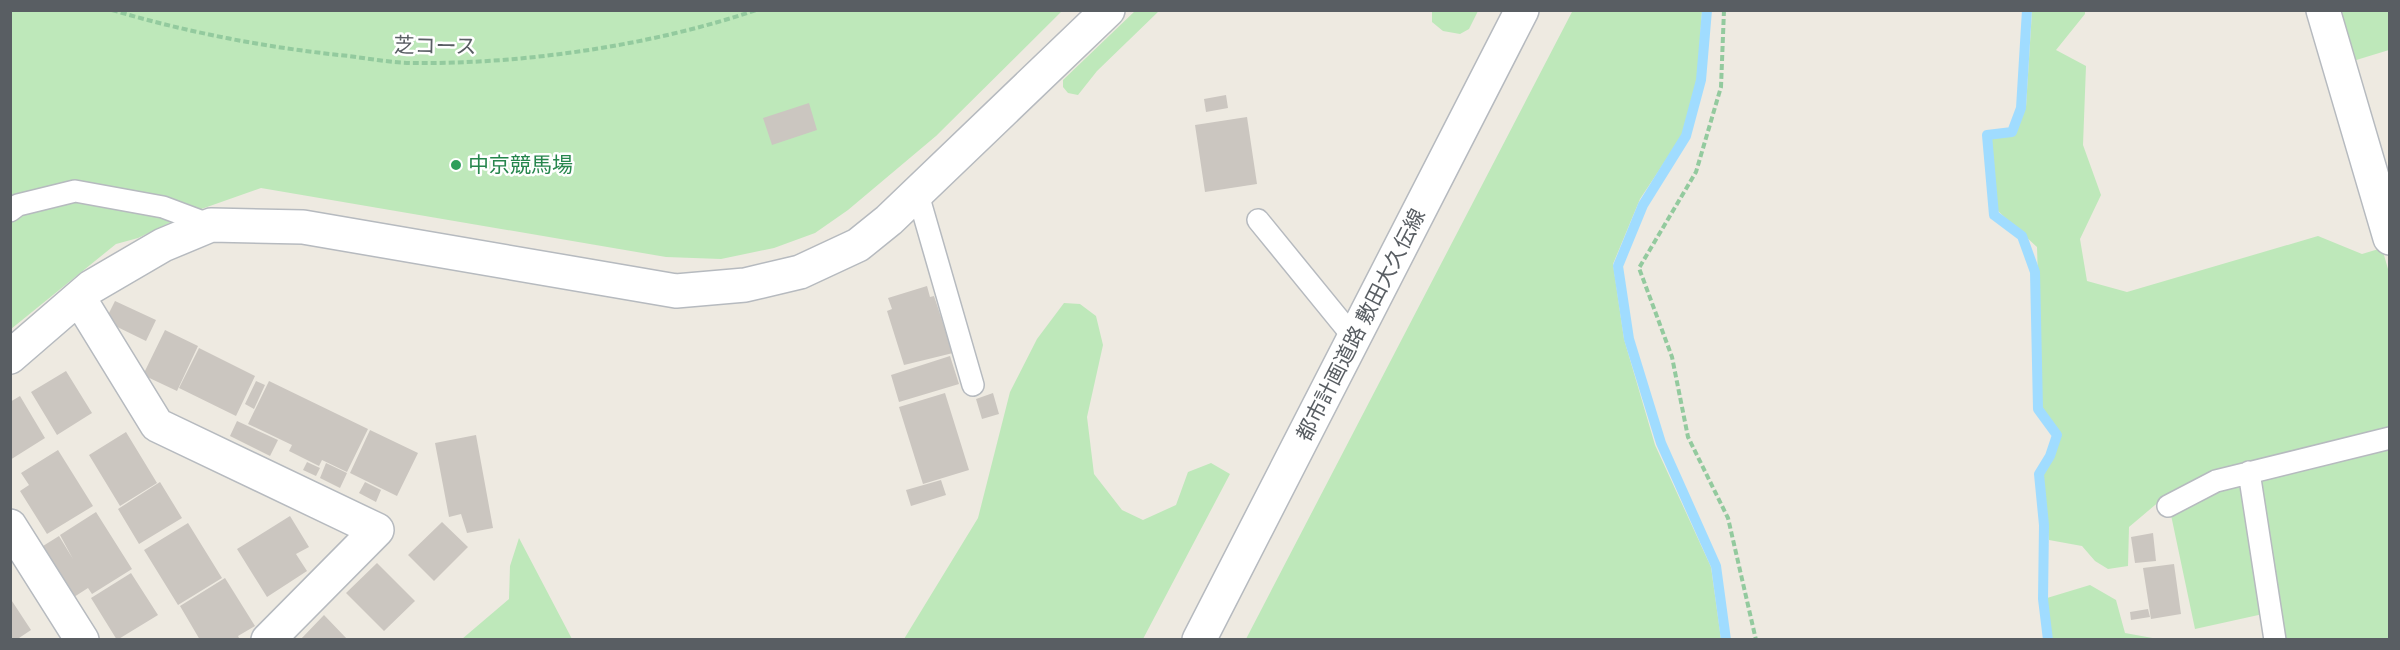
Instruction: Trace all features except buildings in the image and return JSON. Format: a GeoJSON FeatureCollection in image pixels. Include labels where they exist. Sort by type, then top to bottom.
{"type":"FeatureCollection","features":[{"type":"Feature","properties":{"kind":"street"},"geometry":{"type":"LineString","coordinates":[[10,357],[91,288],[163,245],[212,225],[303,227],[676,291],[745,285],[800,272],[858,245],[1108,10]]}},
{"type":"Feature","properties":{"kind":"street","name":"都市計画道路 敷田大久伝線"},"geometry":{"type":"LineString","coordinates":[[1198,639],[1522,10]]}},
{"type":"Feature","properties":{"kind":"street"},"geometry":{"type":"LineString","coordinates":[[2324,10],[2389,232]]}},
{"type":"Feature","properties":{"kind":"street"},"geometry":{"type":"LineString","coordinates":[[79,298],[157,425],[377,530],[268,639]]}},
{"type":"Feature","properties":{"kind":"street"},"geometry":{"type":"LineString","coordinates":[[10,526],[82,639]]}},
{"type":"Feature","properties":{"kind":"lane"},"geometry":{"type":"LineString","coordinates":[[10,211],[18,205],[75,191],[163,207],[212,225]]}},
{"type":"Feature","properties":{"kind":"lane"},"geometry":{"type":"LineString","coordinates":[[917,191],[973,385]]}},
{"type":"Feature","properties":{"kind":"lane"},"geometry":{"type":"LineString","coordinates":[[1258,220],[1354,339]]}},
{"type":"Feature","properties":{"kind":"lane"},"geometry":{"type":"LineString","coordinates":[[2168,506],[2216,481],[2390,438]]}},
{"type":"Feature","properties":{"kind":"lane"},"geometry":{"type":"LineString","coordinates":[[2249,472],[2275,639]]}},
{"type":"Feature","properties":{"kind":"path","name":"芝コース"},"geometry":{"type":"LineString","coordinates":[[112,10],[227,39],[319,53],[414,63],[503,61],[616,44],[702,29],[756,10]]}},
{"type":"Feature","properties":{"kind":"path"},"geometry":{"type":"LineString","coordinates":[[1725,10],[1721,87],[1696,172],[1639,268],[1672,357],[1688,437],[1728,518],[1756,639]]}},
{"type":"Feature","properties":{"kind":"green space"},"geometry":{"type":"Polygon","coordinates":[[[1432,10],[1478,11],[1469,29],[1460,34],[1443,31],[1432,22],[1432,10]]]}},
{"type":"Feature","properties":{"kind":"green space"},"geometry":{"type":"Polygon","coordinates":[[[1573,10],[1702,11],[1697,80],[1683,134],[1640,199],[1613,264],[1624,339],[1655,445],[1711,567],[1721,639],[1246,639],[1573,10]]]}},
{"type":"Feature","properties":{"kind":"green space"},"geometry":{"type":"Polygon","coordinates":[[[10,11],[1062,11],[936,136],[848,210],[815,233],[774,248],[721,259],[666,257],[261,188],[190,213],[138,238],[116,244],[11,329],[10,11]]]}},
{"type":"Feature","properties":{"kind":"green space"},"geometry":{"type":"Polygon","coordinates":[[[1135,11],[1159,11],[1097,71],[1078,95],[1068,93],[1063,87],[1063,80],[1135,11]]]}},
{"type":"Feature","properties":{"kind":"green space"},"geometry":{"type":"Polygon","coordinates":[[[2032,11],[2085,11],[2056,50],[2086,66],[2083,145],[2101,195],[2080,239],[2087,281],[2127,292],[2318,236],[2362,254],[2382,248],[2390,276],[2389,430],[2161,500],[2129,527],[2128,566],[2108,569],[2095,561],[2082,546],[2049,540],[2042,475],[2052,458],[2060,434],[2042,407],[2037,247],[1998,211],[1990,138],[2014,136],[2026,107],[2032,11]]]}},
{"type":"Feature","properties":{"kind":"green space"},"geometry":{"type":"Polygon","coordinates":[[[2338,11],[2389,11],[2389,50],[2353,61],[2338,11]]]}},
{"type":"Feature","properties":{"kind":"green space"},"geometry":{"type":"Polygon","coordinates":[[[1064,303],[1080,304],[1096,316],[1103,345],[1087,417],[1094,474],[1122,510],[1143,520],[1176,505],[1188,472],[1211,463],[1230,474],[1143,639],[904,639],[978,518],[1010,392],[1037,339],[1064,303]]]}},
{"type":"Feature","properties":{"kind":"green space"},"geometry":{"type":"Polygon","coordinates":[[[2389,445],[2389,639],[2285,639],[2260,482],[2389,445]]]}},
{"type":"Feature","properties":{"kind":"green space"},"geometry":{"type":"Polygon","coordinates":[[[2242,484],[2263,614],[2195,629],[2171,515],[2218,488],[2242,484]]]}},
{"type":"Feature","properties":{"kind":"green space"},"geometry":{"type":"Polygon","coordinates":[[[519,538],[572,639],[462,639],[509,599],[510,566],[519,538]]]}},
{"type":"Feature","properties":{"kind":"green space"},"geometry":{"type":"Polygon","coordinates":[[[2090,585],[2116,600],[2125,633],[2158,639],[2052,639],[2047,598],[2090,585]]]}},
{"type":"Feature","properties":{"kind":"waterway"},"geometry":{"type":"LineString","coordinates":[[1707,10],[1701,80],[1686,136],[1643,205],[1618,266],[1629,339],[1661,443],[1716,566],[1726,640]]}},
{"type":"Feature","properties":{"kind":"waterway"},"geometry":{"type":"LineString","coordinates":[[2027,10],[2021,108],[2012,132],[1987,135],[1994,215],[2022,236],[2035,272],[2038,409],[2057,435],[2050,456],[2039,474],[2044,525],[2043,599],[2048,640]]}},
{"type":"Feature","properties":{"kind":"place","name":"中京競馬場"},"geometry":{"type":"Point","coordinates":[456,165]}}]}
